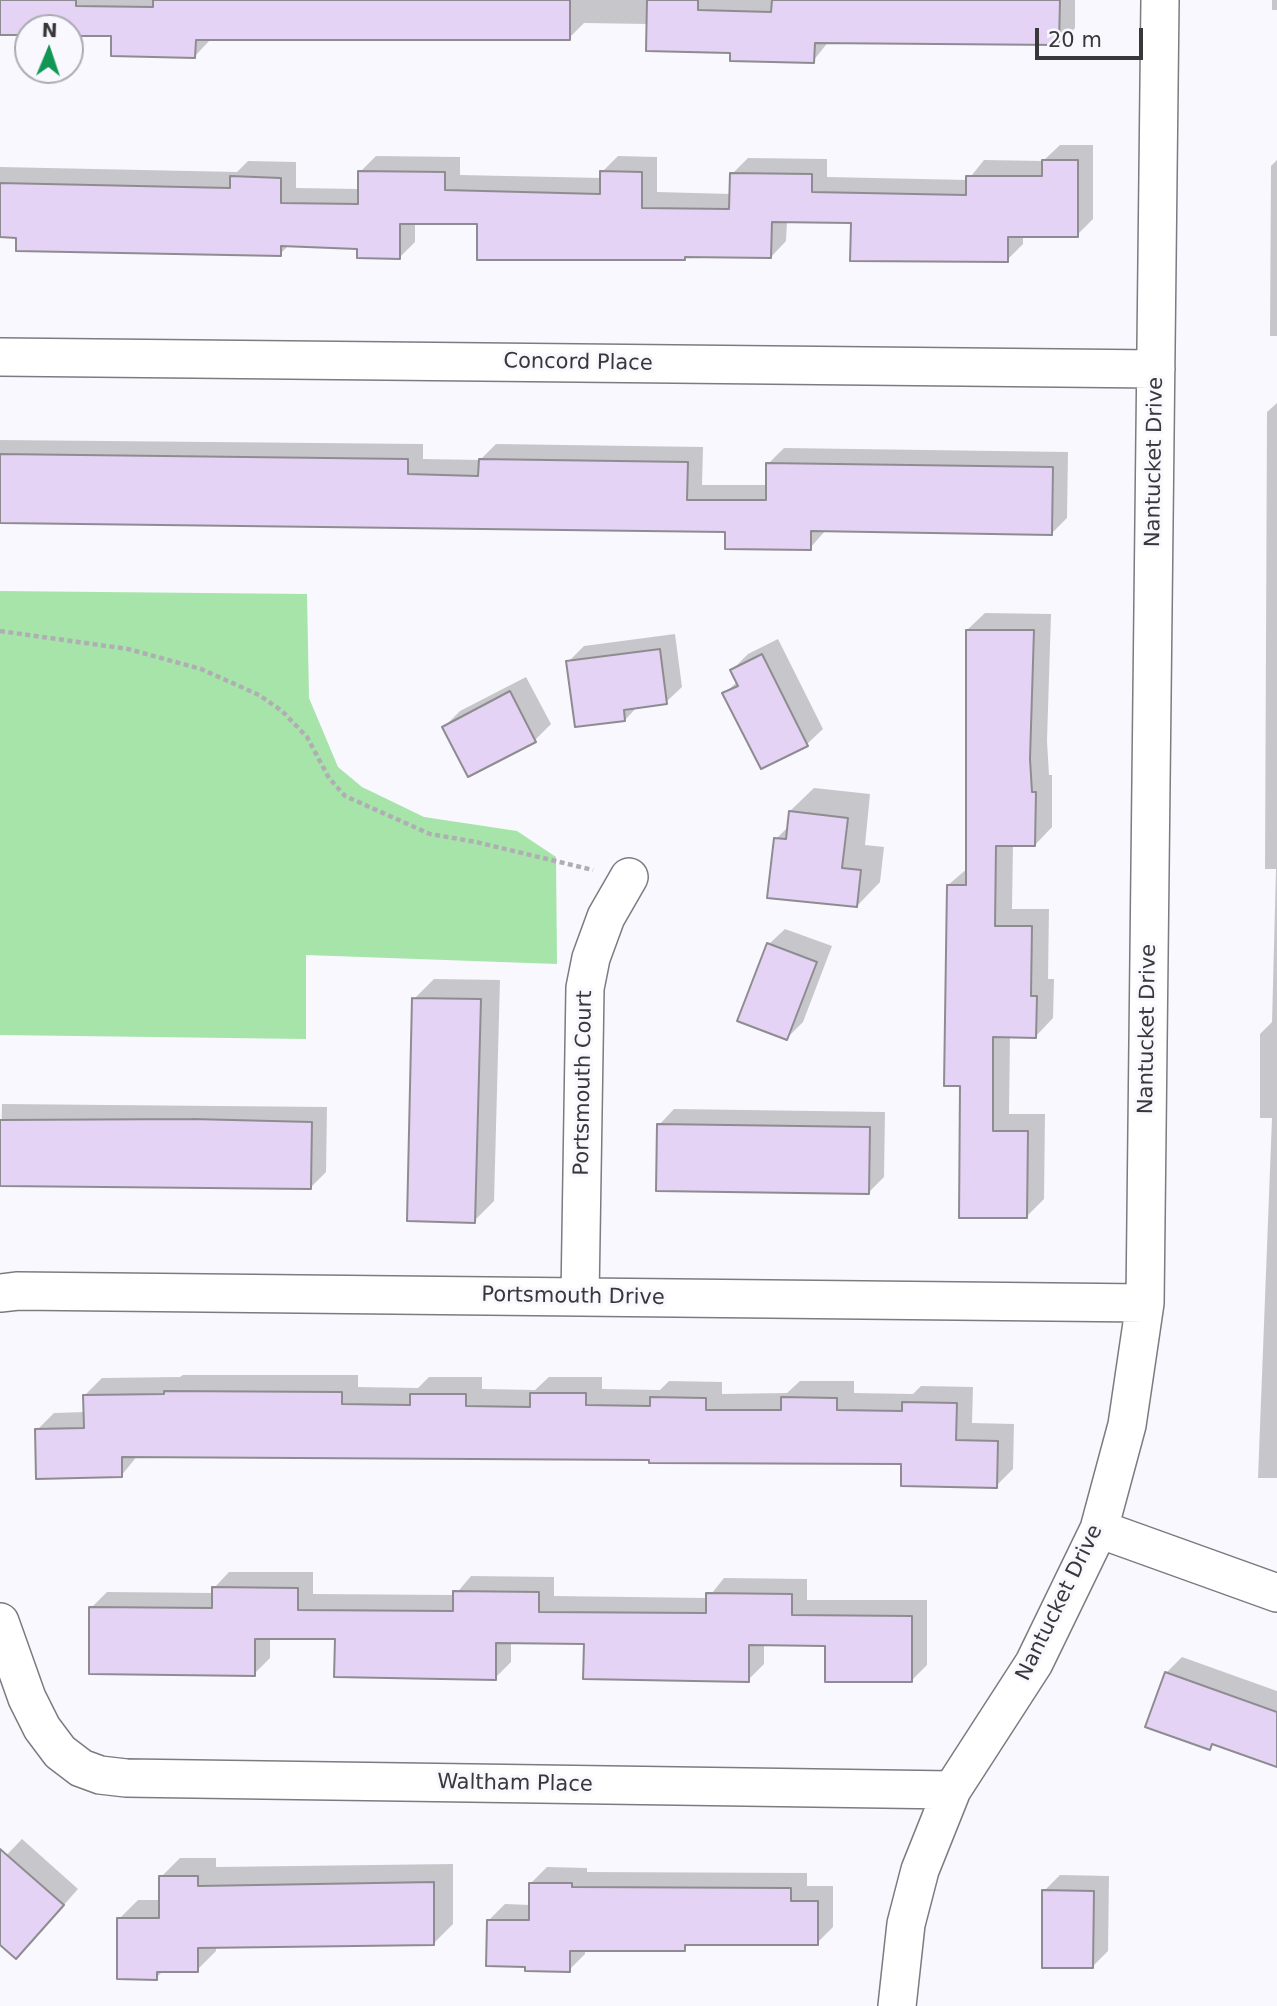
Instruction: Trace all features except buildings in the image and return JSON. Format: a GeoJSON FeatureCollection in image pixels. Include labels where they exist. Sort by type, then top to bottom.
{"type":"FeatureCollection","features":[{"type":"Feature","properties":{"kind":"street","name":"Nantucket Drive"},"geometry":{"type":"LineString","coordinates":[[897,2006],[906,1924],[920,1870],[952,1790],[1034,1663],[1100,1530],[1127,1425],[1145,1303],[1160,0]]}},
{"type":"Feature","properties":{"kind":"street","name":"Concord Place"},"geometry":{"type":"LineString","coordinates":[[0,357],[1156,369]]}},
{"type":"Feature","properties":{"kind":"street","name":"Portsmouth Court"},"geometry":{"type":"LineString","coordinates":[[580,1297],[584,988],[590,958],[606,917],[628,877]]}},
{"type":"Feature","properties":{"kind":"street","name":"Portsmouth Drive"},"geometry":{"type":"LineString","coordinates":[[0,1293],[1145,1303]]}},
{"type":"Feature","properties":{"kind":"street"},"geometry":{"type":"LineString","coordinates":[[1100,1530],[1277,1593]]}},
{"type":"Feature","properties":{"kind":"street","name":"Waltham Place"},"geometry":{"type":"LineString","coordinates":[[0,1622],[27,1698],[42,1728],[60,1752],[81,1768],[100,1775],[126,1778],[952,1790]]}},
{"type":"Feature","properties":{"kind":"path"},"geometry":{"type":"LineString","coordinates":[[0,631],[128,649],[201,669],[259,695],[282,711],[307,737],[329,778],[345,796],[371,809],[429,834],[628,877]]}},
{"type":"Feature","properties":{"kind":"green space"},"geometry":{"type":"Polygon","coordinates":[[[0,591],[307,594],[309,698],[338,767],[362,787],[424,817],[517,831],[556,857],[557,964],[306,955],[306,1039],[0,1035],[0,591]]]}}]}
